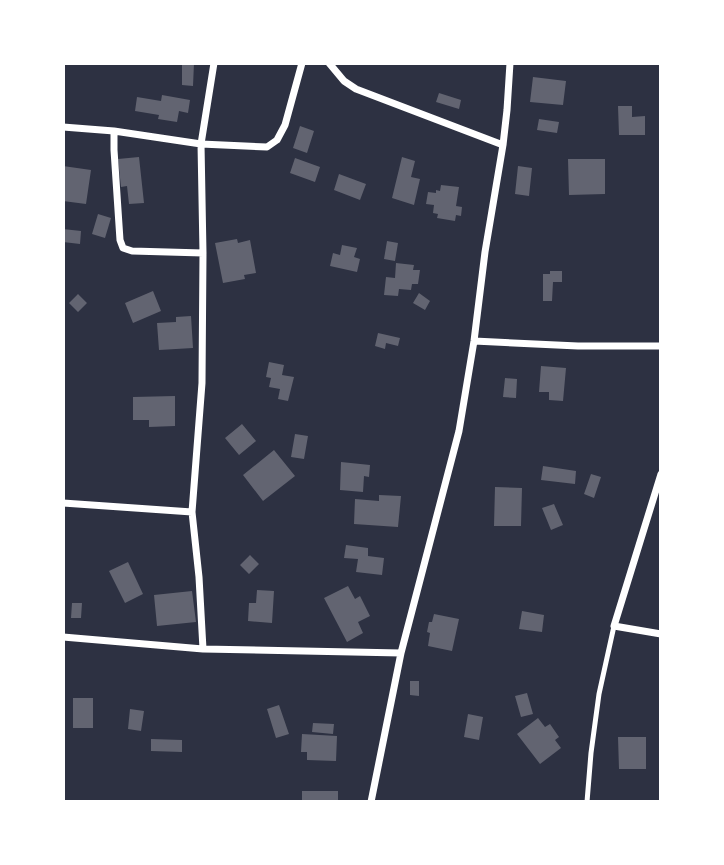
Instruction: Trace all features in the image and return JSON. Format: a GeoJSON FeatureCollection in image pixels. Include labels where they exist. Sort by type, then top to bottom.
{"type":"FeatureCollection","features":[{"type":"Feature","properties":{"kind":"street"},"geometry":{"type":"LineString","coordinates":[[203,649],[200,577],[192,512],[202,383],[204,253],[201,144],[214,63]]}},
{"type":"Feature","properties":{"kind":"street"},"geometry":{"type":"LineString","coordinates":[[63,127],[114,131],[201,144],[267,147],[277,140],[285,125],[302,63]]}},
{"type":"Feature","properties":{"kind":"street"},"geometry":{"type":"LineString","coordinates":[[329,63],[344,81],[356,89],[503,145]]}},
{"type":"Feature","properties":{"kind":"street"},"geometry":{"type":"LineString","coordinates":[[371,802],[401,653],[459,431],[503,145],[510,63]]}},
{"type":"Feature","properties":{"kind":"street"},"geometry":{"type":"LineString","coordinates":[[114,131],[120,240],[123,248],[132,251],[204,253]]}},
{"type":"Feature","properties":{"kind":"street"},"geometry":{"type":"LineString","coordinates":[[474,341],[578,346],[661,346]]}},
{"type":"Feature","properties":{"kind":"street"},"geometry":{"type":"LineString","coordinates":[[661,474],[614,626],[661,635]]}},
{"type":"Feature","properties":{"kind":"street"},"geometry":{"type":"LineString","coordinates":[[63,503],[192,512]]}},
{"type":"Feature","properties":{"kind":"street"},"geometry":{"type":"LineString","coordinates":[[63,637],[203,649],[401,653]]}},
{"type":"Feature","properties":{"kind":"lane"},"geometry":{"type":"LineString","coordinates":[[587,802],[599,694],[614,626]]}},
{"type":"Feature","properties":{"kind":"building"},"geometry":{"type":"Polygon","coordinates":[[[182,63],[194,63],[193,86],[182,85],[182,63]]]}},
{"type":"Feature","properties":{"kind":"building"},"geometry":{"type":"Polygon","coordinates":[[[533,77],[566,81],[563,105],[530,102],[533,77]]]}},
{"type":"Feature","properties":{"kind":"building"},"geometry":{"type":"Polygon","coordinates":[[[439,93],[461,100],[459,109],[436,102],[439,93]]]}},
{"type":"Feature","properties":{"kind":"building"},"geometry":{"type":"Polygon","coordinates":[[[162,95],[190,100],[188,113],[179,111],[177,122],[158,119],[159,115],[135,111],[137,97],[161,101],[162,95]]]}},
{"type":"Feature","properties":{"kind":"building"},"geometry":{"type":"Polygon","coordinates":[[[618,106],[632,106],[632,117],[645,116],[645,135],[619,135],[618,106]]]}},
{"type":"Feature","properties":{"kind":"building"},"geometry":{"type":"Polygon","coordinates":[[[539,119],[559,122],[557,133],[537,130],[539,119]]]}},
{"type":"Feature","properties":{"kind":"building"},"geometry":{"type":"Polygon","coordinates":[[[300,126],[314,131],[307,153],[293,148],[300,126]]]}},
{"type":"Feature","properties":{"kind":"building"},"geometry":{"type":"Polygon","coordinates":[[[139,157],[144,203],[129,204],[127,186],[121,187],[118,159],[139,157]]]}},
{"type":"Feature","properties":{"kind":"building"},"geometry":{"type":"Polygon","coordinates":[[[402,157],[415,161],[411,177],[420,179],[414,205],[392,198],[402,157]]]}},
{"type":"Feature","properties":{"kind":"building"},"geometry":{"type":"Polygon","coordinates":[[[295,158],[320,167],[315,182],[290,173],[295,158]]]}},
{"type":"Feature","properties":{"kind":"building"},"geometry":{"type":"Polygon","coordinates":[[[568,159],[605,159],[605,194],[569,195],[568,159]]]}},
{"type":"Feature","properties":{"kind":"building"},"geometry":{"type":"Polygon","coordinates":[[[63,166],[91,170],[86,204],[63,201],[63,166]]]}},
{"type":"Feature","properties":{"kind":"building"},"geometry":{"type":"Polygon","coordinates":[[[518,166],[532,168],[529,196],[515,194],[518,166]]]}},
{"type":"Feature","properties":{"kind":"building"},"geometry":{"type":"Polygon","coordinates":[[[339,174],[366,184],[360,200],[334,190],[339,174]]]}},
{"type":"Feature","properties":{"kind":"building"},"geometry":{"type":"Polygon","coordinates":[[[441,185],[459,187],[456,206],[462,207],[461,216],[456,215],[455,221],[437,218],[438,214],[433,213],[434,205],[426,204],[428,192],[440,191],[441,185]]]}},
{"type":"Feature","properties":{"kind":"building"},"geometry":{"type":"Polygon","coordinates":[[[98,214],[111,218],[105,238],[92,234],[98,214]]]}},
{"type":"Feature","properties":{"kind":"building"},"geometry":{"type":"Polygon","coordinates":[[[63,229],[81,231],[80,244],[63,242],[63,229]]]}},
{"type":"Feature","properties":{"kind":"building"},"geometry":{"type":"Polygon","coordinates":[[[237,239],[238,243],[250,240],[256,273],[244,275],[245,279],[223,283],[215,243],[237,239]]]}},
{"type":"Feature","properties":{"kind":"building"},"geometry":{"type":"Polygon","coordinates":[[[387,241],[398,243],[395,261],[384,259],[387,241]]]}},
{"type":"Feature","properties":{"kind":"building"},"geometry":{"type":"Polygon","coordinates":[[[342,245],[357,248],[354,257],[360,259],[357,272],[330,266],[333,253],[340,255],[342,245]]]}},
{"type":"Feature","properties":{"kind":"building"},"geometry":{"type":"Polygon","coordinates":[[[396,263],[414,265],[413,270],[420,270],[418,284],[412,284],[411,290],[399,289],[398,296],[384,295],[386,277],[395,278],[396,263]]]}},
{"type":"Feature","properties":{"kind":"building"},"geometry":{"type":"Polygon","coordinates":[[[550,271],[562,271],[562,282],[553,282],[552,301],[543,301],[543,274],[550,274],[550,271]]]}},
{"type":"Feature","properties":{"kind":"building"},"geometry":{"type":"Polygon","coordinates":[[[153,291],[161,311],[133,323],[125,303],[153,291]]]}},
{"type":"Feature","properties":{"kind":"building"},"geometry":{"type":"Polygon","coordinates":[[[419,293],[430,301],[425,310],[413,303],[419,293]]]}},
{"type":"Feature","properties":{"kind":"building"},"geometry":{"type":"Polygon","coordinates":[[[78,294],[87,303],[78,312],[69,303],[78,294]]]}},
{"type":"Feature","properties":{"kind":"building"},"geometry":{"type":"Polygon","coordinates":[[[191,316],[193,348],[159,350],[157,323],[176,322],[176,317],[191,316]]]}},
{"type":"Feature","properties":{"kind":"building"},"geometry":{"type":"Polygon","coordinates":[[[378,333],[400,338],[398,346],[386,343],[385,349],[375,346],[378,333]]]}},
{"type":"Feature","properties":{"kind":"building"},"geometry":{"type":"Polygon","coordinates":[[[269,362],[284,365],[282,375],[294,377],[288,401],[278,399],[280,389],[269,387],[271,378],[266,377],[269,362]]]}},
{"type":"Feature","properties":{"kind":"building"},"geometry":{"type":"Polygon","coordinates":[[[541,366],[566,368],[563,401],[549,400],[549,392],[539,392],[541,366]]]}},
{"type":"Feature","properties":{"kind":"building"},"geometry":{"type":"Polygon","coordinates":[[[505,378],[517,379],[516,398],[503,397],[505,378]]]}},
{"type":"Feature","properties":{"kind":"building"},"geometry":{"type":"Polygon","coordinates":[[[175,396],[175,426],[149,427],[149,420],[133,420],[133,397],[175,396]]]}},
{"type":"Feature","properties":{"kind":"building"},"geometry":{"type":"Polygon","coordinates":[[[242,424],[256,441],[239,455],[225,438],[242,424]]]}},
{"type":"Feature","properties":{"kind":"building"},"geometry":{"type":"Polygon","coordinates":[[[295,434],[308,436],[304,459],[291,457],[295,434]]]}},
{"type":"Feature","properties":{"kind":"building"},"geometry":{"type":"Polygon","coordinates":[[[274,450],[295,476],[263,501],[243,475],[274,450]]]}},
{"type":"Feature","properties":{"kind":"building"},"geometry":{"type":"Polygon","coordinates":[[[341,462],[370,465],[369,477],[364,476],[363,492],[340,490],[341,462]]]}},
{"type":"Feature","properties":{"kind":"building"},"geometry":{"type":"Polygon","coordinates":[[[543,466],[576,471],[575,484],[541,480],[543,466]]]}},
{"type":"Feature","properties":{"kind":"building"},"geometry":{"type":"Polygon","coordinates":[[[591,474],[601,477],[594,498],[584,494],[591,474]]]}},
{"type":"Feature","properties":{"kind":"building"},"geometry":{"type":"Polygon","coordinates":[[[495,487],[522,488],[521,526],[494,526],[495,487]]]}},
{"type":"Feature","properties":{"kind":"building"},"geometry":{"type":"Polygon","coordinates":[[[379,495],[401,496],[398,527],[354,524],[355,499],[379,501],[379,495]]]}},
{"type":"Feature","properties":{"kind":"building"},"geometry":{"type":"Polygon","coordinates":[[[554,504],[563,525],[551,530],[542,508],[554,504]]]}},
{"type":"Feature","properties":{"kind":"building"},"geometry":{"type":"Polygon","coordinates":[[[346,545],[368,548],[368,556],[384,558],[382,575],[356,572],[358,559],[344,558],[346,545]]]}},
{"type":"Feature","properties":{"kind":"building"},"geometry":{"type":"Polygon","coordinates":[[[250,555],[259,564],[249,574],[240,565],[250,555]]]}},
{"type":"Feature","properties":{"kind":"building"},"geometry":{"type":"Polygon","coordinates":[[[128,562],[143,594],[125,603],[109,571],[128,562]]]}},
{"type":"Feature","properties":{"kind":"building"},"geometry":{"type":"Polygon","coordinates":[[[348,586],[355,599],[360,596],[370,616],[358,622],[363,633],[347,642],[324,598],[348,586]]]}},
{"type":"Feature","properties":{"kind":"building"},"geometry":{"type":"Polygon","coordinates":[[[257,590],[274,591],[272,623],[248,621],[249,603],[256,603],[257,590]]]}},
{"type":"Feature","properties":{"kind":"building"},"geometry":{"type":"Polygon","coordinates":[[[192,591],[196,622],[157,626],[154,595],[192,591]]]}},
{"type":"Feature","properties":{"kind":"building"},"geometry":{"type":"Polygon","coordinates":[[[72,603],[82,603],[81,618],[71,618],[72,603]]]}},
{"type":"Feature","properties":{"kind":"building"},"geometry":{"type":"Polygon","coordinates":[[[522,611],[544,615],[542,632],[519,629],[522,611]]]}},
{"type":"Feature","properties":{"kind":"building"},"geometry":{"type":"Polygon","coordinates":[[[434,614],[459,619],[452,651],[428,646],[430,633],[427,632],[434,614]]]}},
{"type":"Feature","properties":{"kind":"building"},"geometry":{"type":"Polygon","coordinates":[[[410,681],[419,681],[419,696],[410,695],[410,681]]]}},
{"type":"Feature","properties":{"kind":"building"},"geometry":{"type":"Polygon","coordinates":[[[527,693],[533,714],[521,717],[515,696],[527,693]]]}},
{"type":"Feature","properties":{"kind":"building"},"geometry":{"type":"Polygon","coordinates":[[[73,698],[93,698],[93,728],[73,728],[73,698]]]}},
{"type":"Feature","properties":{"kind":"building"},"geometry":{"type":"Polygon","coordinates":[[[279,705],[289,734],[276,738],[267,709],[279,705]]]}},
{"type":"Feature","properties":{"kind":"building"},"geometry":{"type":"Polygon","coordinates":[[[130,709],[144,711],[141,731],[128,729],[130,709]]]}},
{"type":"Feature","properties":{"kind":"building"},"geometry":{"type":"Polygon","coordinates":[[[468,714],[483,717],[479,740],[464,737],[468,714]]]}},
{"type":"Feature","properties":{"kind":"building"},"geometry":{"type":"Polygon","coordinates":[[[538,718],[545,727],[550,724],[559,737],[555,740],[561,748],[540,764],[517,734],[538,718]]]}},
{"type":"Feature","properties":{"kind":"building"},"geometry":{"type":"Polygon","coordinates":[[[313,723],[334,724],[333,734],[312,732],[313,723]]]}},
{"type":"Feature","properties":{"kind":"building"},"geometry":{"type":"Polygon","coordinates":[[[302,734],[337,736],[336,761],[307,760],[307,752],[301,752],[302,734]]]}},
{"type":"Feature","properties":{"kind":"building"},"geometry":{"type":"Polygon","coordinates":[[[618,737],[646,737],[646,769],[619,769],[618,737]]]}},
{"type":"Feature","properties":{"kind":"building"},"geometry":{"type":"Polygon","coordinates":[[[151,739],[182,740],[182,752],[151,751],[151,739]]]}},
{"type":"Feature","properties":{"kind":"building"},"geometry":{"type":"Polygon","coordinates":[[[302,791],[338,791],[338,802],[302,802],[302,791]]]}}]}
